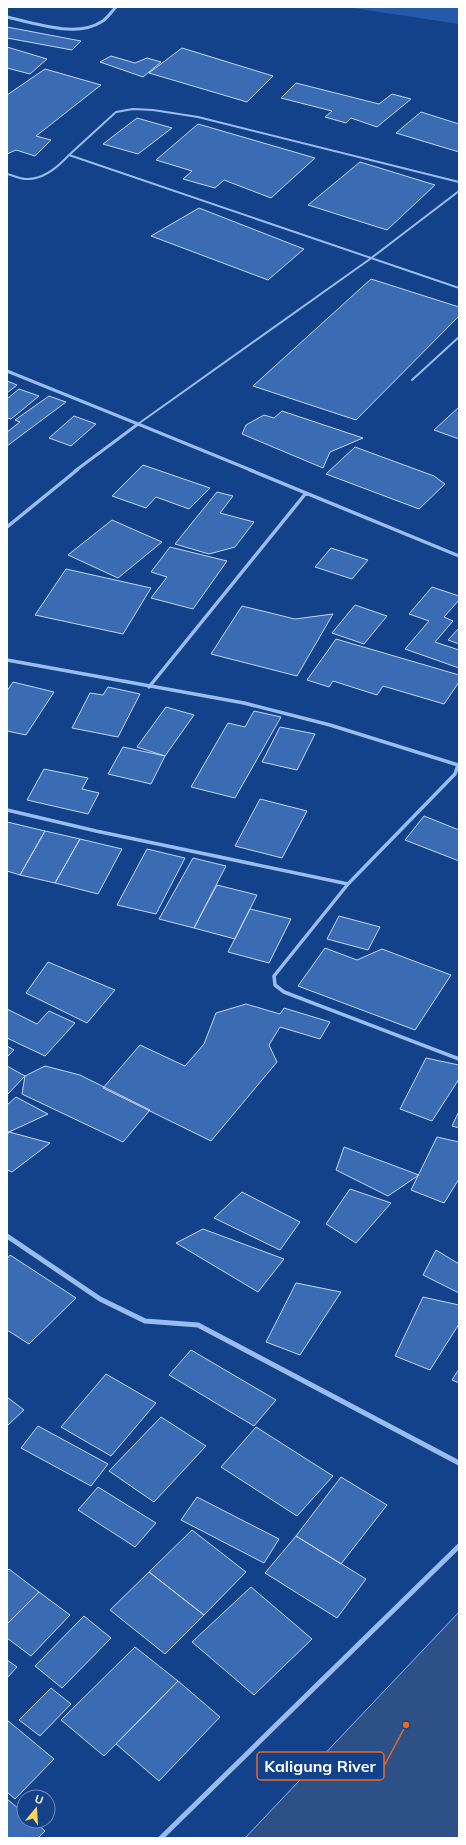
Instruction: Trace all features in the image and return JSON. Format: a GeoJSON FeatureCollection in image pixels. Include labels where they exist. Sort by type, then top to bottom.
{"type":"FeatureCollection","features":[{"type":"Feature","properties":{"kind":"street"},"geometry":{"type":"LineString","coordinates":[[7,17],[65,29],[82,29],[100,24],[116,7]]}},
{"type":"Feature","properties":{"kind":"street"},"geometry":{"type":"LineString","coordinates":[[7,372],[138,424],[459,556]]}},
{"type":"Feature","properties":{"kind":"street"},"geometry":{"type":"LineString","coordinates":[[7,527],[99,452],[138,424]]}},
{"type":"Feature","properties":{"kind":"street"},"geometry":{"type":"LineString","coordinates":[[149,687],[306,493]]}},
{"type":"Feature","properties":{"kind":"street"},"geometry":{"type":"LineString","coordinates":[[7,660],[149,687],[244,703],[287,713],[330,724],[458,765],[455,774],[348,884],[274,976],[275,985],[284,992],[459,1059]]}},
{"type":"Feature","properties":{"kind":"street"},"geometry":{"type":"LineString","coordinates":[[7,810],[96,831],[348,884]]}},
{"type":"Feature","properties":{"kind":"street"},"geometry":{"type":"LineString","coordinates":[[7,1236],[100,1300],[145,1321],[198,1325],[459,1463]]}},
{"type":"Feature","properties":{"kind":"street"},"geometry":{"type":"LineString","coordinates":[[161,1838],[459,1546]]}},
{"type":"Feature","properties":{"kind":"lane"},"geometry":{"type":"LineString","coordinates":[[7,174],[26,179],[37,178],[49,173],[116,112],[133,108],[198,117],[459,182]]}},
{"type":"Feature","properties":{"kind":"lane"},"geometry":{"type":"LineString","coordinates":[[69,155],[370,260],[459,288]]}},
{"type":"Feature","properties":{"kind":"lane"},"geometry":{"type":"LineString","coordinates":[[138,424],[370,260],[459,191]]}},
{"type":"Feature","properties":{"kind":"lane"},"geometry":{"type":"LineString","coordinates":[[412,380],[459,337]]}},
{"type":"Feature","properties":{"kind":"shaded area"},"geometry":{"type":"Polygon","coordinates":[[[346,7],[459,7],[459,24],[346,7]]]}},
{"type":"Feature","properties":{"kind":"shaded area"},"geometry":{"type":"Polygon","coordinates":[[[459,1612],[459,1838],[245,1838],[459,1612]]]}},
{"type":"Feature","properties":{"kind":"building"},"geometry":{"type":"Polygon","coordinates":[[[7,27],[81,41],[72,50],[7,38],[7,27]]]}},
{"type":"Feature","properties":{"kind":"building"},"geometry":{"type":"Polygon","coordinates":[[[7,47],[47,59],[30,74],[7,68],[7,47]]]}},
{"type":"Feature","properties":{"kind":"building"},"geometry":{"type":"Polygon","coordinates":[[[182,48],[273,76],[247,102],[149,73],[182,48]]]}},
{"type":"Feature","properties":{"kind":"building"},"geometry":{"type":"Polygon","coordinates":[[[111,56],[135,63],[147,58],[161,62],[143,77],[100,62],[111,56]]]}},
{"type":"Feature","properties":{"kind":"building"},"geometry":{"type":"Polygon","coordinates":[[[45,69],[101,85],[36,136],[51,140],[35,156],[16,150],[7,154],[7,95],[45,69]]]}},
{"type":"Feature","properties":{"kind":"building"},"geometry":{"type":"Polygon","coordinates":[[[296,83],[379,104],[392,94],[411,99],[377,127],[351,118],[346,123],[325,117],[332,111],[281,98],[296,83]]]}},
{"type":"Feature","properties":{"kind":"building"},"geometry":{"type":"Polygon","coordinates":[[[421,112],[459,124],[459,152],[396,133],[421,112]]]}},
{"type":"Feature","properties":{"kind":"building"},"geometry":{"type":"Polygon","coordinates":[[[137,118],[172,128],[138,154],[103,144],[137,118]]]}},
{"type":"Feature","properties":{"kind":"building"},"geometry":{"type":"Polygon","coordinates":[[[198,124],[315,158],[271,198],[224,180],[215,188],[183,179],[192,171],[156,160],[198,124]]]}},
{"type":"Feature","properties":{"kind":"building"},"geometry":{"type":"Polygon","coordinates":[[[360,162],[435,185],[387,230],[308,205],[360,162]]]}},
{"type":"Feature","properties":{"kind":"building"},"geometry":{"type":"Polygon","coordinates":[[[199,208],[304,249],[268,280],[151,236],[199,208]]]}},
{"type":"Feature","properties":{"kind":"building"},"geometry":{"type":"Polygon","coordinates":[[[371,279],[459,307],[459,316],[356,420],[253,386],[371,279]]]}},
{"type":"Feature","properties":{"kind":"building"},"geometry":{"type":"Polygon","coordinates":[[[7,381],[17,385],[7,393],[7,381]]]}},
{"type":"Feature","properties":{"kind":"building"},"geometry":{"type":"Polygon","coordinates":[[[19,389],[39,396],[11,419],[7,418],[7,399],[19,389]]]}},
{"type":"Feature","properties":{"kind":"building"},"geometry":{"type":"Polygon","coordinates":[[[49,396],[66,402],[7,446],[7,432],[20,422],[15,420],[49,396]]]}},
{"type":"Feature","properties":{"kind":"building"},"geometry":{"type":"Polygon","coordinates":[[[459,407],[459,439],[434,430],[459,407]]]}},
{"type":"Feature","properties":{"kind":"building"},"geometry":{"type":"Polygon","coordinates":[[[282,411],[363,438],[330,452],[323,468],[242,434],[246,425],[264,415],[274,418],[282,411]]]}},
{"type":"Feature","properties":{"kind":"building"},"geometry":{"type":"Polygon","coordinates":[[[74,416],[96,424],[71,446],[49,438],[74,416]]]}},
{"type":"Feature","properties":{"kind":"building"},"geometry":{"type":"Polygon","coordinates":[[[355,447],[434,476],[445,484],[419,509],[326,474],[355,447]]]}},
{"type":"Feature","properties":{"kind":"building"},"geometry":{"type":"Polygon","coordinates":[[[143,465],[210,488],[189,509],[156,497],[146,508],[112,496],[143,465]]]}},
{"type":"Feature","properties":{"kind":"building"},"geometry":{"type":"Polygon","coordinates":[[[217,492],[233,496],[220,513],[254,522],[235,547],[209,554],[175,544],[217,492]]]}},
{"type":"Feature","properties":{"kind":"building"},"geometry":{"type":"Polygon","coordinates":[[[112,520],[162,542],[118,578],[68,555],[112,520]]]}},
{"type":"Feature","properties":{"kind":"building"},"geometry":{"type":"Polygon","coordinates":[[[170,547],[227,561],[193,609],[151,598],[167,577],[151,572],[170,547]]]}},
{"type":"Feature","properties":{"kind":"building"},"geometry":{"type":"Polygon","coordinates":[[[331,548],[368,560],[352,579],[315,567],[331,548]]]}},
{"type":"Feature","properties":{"kind":"building"},"geometry":{"type":"Polygon","coordinates":[[[66,569],[151,588],[123,634],[35,615],[66,569]]]}},
{"type":"Feature","properties":{"kind":"building"},"geometry":{"type":"Polygon","coordinates":[[[432,587],[459,596],[459,600],[444,617],[453,621],[435,642],[459,650],[459,668],[405,649],[429,621],[409,614],[432,587]]]}},
{"type":"Feature","properties":{"kind":"building"},"geometry":{"type":"Polygon","coordinates":[[[355,605],[387,616],[364,644],[332,633],[355,605]]]}},
{"type":"Feature","properties":{"kind":"building"},"geometry":{"type":"Polygon","coordinates":[[[242,606],[295,619],[333,614],[297,676],[211,654],[242,606]]]}},
{"type":"Feature","properties":{"kind":"building"},"geometry":{"type":"Polygon","coordinates":[[[459,628],[459,644],[448,640],[459,628]]]}},
{"type":"Feature","properties":{"kind":"building"},"geometry":{"type":"Polygon","coordinates":[[[336,639],[459,675],[459,682],[444,704],[383,686],[377,695],[333,681],[329,687],[307,680],[336,639]]]}},
{"type":"Feature","properties":{"kind":"building"},"geometry":{"type":"Polygon","coordinates":[[[13,682],[54,692],[26,735],[7,731],[7,691],[13,682]]]}},
{"type":"Feature","properties":{"kind":"building"},"geometry":{"type":"Polygon","coordinates":[[[108,687],[140,694],[118,737],[72,728],[90,693],[103,695],[108,687]]]}},
{"type":"Feature","properties":{"kind":"building"},"geometry":{"type":"Polygon","coordinates":[[[166,707],[194,715],[165,756],[137,747],[166,707]]]}},
{"type":"Feature","properties":{"kind":"building"},"geometry":{"type":"Polygon","coordinates":[[[254,711],[281,717],[235,798],[191,787],[228,723],[245,727],[254,711]]]}},
{"type":"Feature","properties":{"kind":"building"},"geometry":{"type":"Polygon","coordinates":[[[280,727],[315,734],[297,770],[262,762],[280,727]]]}},
{"type":"Feature","properties":{"kind":"building"},"geometry":{"type":"Polygon","coordinates":[[[123,747],[165,756],[151,784],[108,774],[123,747]]]}},
{"type":"Feature","properties":{"kind":"building"},"geometry":{"type":"Polygon","coordinates":[[[44,769],[88,778],[82,789],[99,793],[88,814],[27,800],[44,769]]]}},
{"type":"Feature","properties":{"kind":"building"},"geometry":{"type":"Polygon","coordinates":[[[260,799],[307,811],[282,858],[235,846],[260,799]]]}},
{"type":"Feature","properties":{"kind":"building"},"geometry":{"type":"Polygon","coordinates":[[[424,816],[459,830],[459,861],[405,840],[424,816]]]}},
{"type":"Feature","properties":{"kind":"building"},"geometry":{"type":"Polygon","coordinates":[[[7,822],[45,831],[20,875],[7,871],[7,822]]]}},
{"type":"Feature","properties":{"kind":"building"},"geometry":{"type":"Polygon","coordinates":[[[45,831],[80,839],[55,883],[20,875],[45,831]]]}},
{"type":"Feature","properties":{"kind":"building"},"geometry":{"type":"Polygon","coordinates":[[[80,839],[122,849],[98,894],[55,883],[80,839]]]}},
{"type":"Feature","properties":{"kind":"building"},"geometry":{"type":"Polygon","coordinates":[[[147,849],[185,858],[156,914],[117,905],[147,849]]]}},
{"type":"Feature","properties":{"kind":"building"},"geometry":{"type":"Polygon","coordinates":[[[193,858],[226,866],[194,928],[159,919],[193,858]]]}},
{"type":"Feature","properties":{"kind":"building"},"geometry":{"type":"Polygon","coordinates":[[[217,885],[257,895],[235,939],[194,928],[217,885]]]}},
{"type":"Feature","properties":{"kind":"building"},"geometry":{"type":"Polygon","coordinates":[[[250,909],[291,919],[269,963],[228,952],[250,909]]]}},
{"type":"Feature","properties":{"kind":"building"},"geometry":{"type":"Polygon","coordinates":[[[339,916],[380,927],[368,950],[327,939],[339,916]]]}},
{"type":"Feature","properties":{"kind":"building"},"geometry":{"type":"Polygon","coordinates":[[[325,948],[357,960],[382,949],[451,975],[415,1030],[298,986],[325,948]]]}},
{"type":"Feature","properties":{"kind":"building"},"geometry":{"type":"Polygon","coordinates":[[[48,962],[115,990],[87,1023],[26,993],[48,962]]]}},
{"type":"Feature","properties":{"kind":"building"},"geometry":{"type":"Polygon","coordinates":[[[246,1004],[280,1014],[284,1008],[330,1022],[320,1039],[280,1027],[269,1045],[277,1062],[211,1141],[103,1088],[140,1045],[185,1066],[204,1044],[216,1013],[246,1004]]]}},
{"type":"Feature","properties":{"kind":"building"},"geometry":{"type":"Polygon","coordinates":[[[7,1009],[37,1024],[49,1011],[75,1023],[45,1056],[7,1038],[7,1009]]]}},
{"type":"Feature","properties":{"kind":"building"},"geometry":{"type":"Polygon","coordinates":[[[7,1046],[14,1050],[7,1057],[7,1046]]]}},
{"type":"Feature","properties":{"kind":"building"},"geometry":{"type":"Polygon","coordinates":[[[426,1058],[459,1065],[459,1079],[432,1121],[400,1109],[426,1058]]]}},
{"type":"Feature","properties":{"kind":"building"},"geometry":{"type":"Polygon","coordinates":[[[7,1066],[25,1076],[7,1095],[7,1066]]]}},
{"type":"Feature","properties":{"kind":"building"},"geometry":{"type":"Polygon","coordinates":[[[45,1066],[80,1075],[150,1110],[123,1142],[22,1094],[25,1076],[45,1066]]]}},
{"type":"Feature","properties":{"kind":"building"},"geometry":{"type":"Polygon","coordinates":[[[16,1097],[48,1114],[9,1132],[7,1131],[7,1105],[16,1097]]]}},
{"type":"Feature","properties":{"kind":"building"},"geometry":{"type":"Polygon","coordinates":[[[459,1111],[459,1128],[452,1126],[459,1111]]]}},
{"type":"Feature","properties":{"kind":"building"},"geometry":{"type":"Polygon","coordinates":[[[9,1132],[50,1143],[12,1172],[7,1170],[7,1135],[9,1132]]]}},
{"type":"Feature","properties":{"kind":"building"},"geometry":{"type":"Polygon","coordinates":[[[437,1137],[459,1142],[459,1179],[444,1203],[411,1190],[437,1137]]]}},
{"type":"Feature","properties":{"kind":"building"},"geometry":{"type":"Polygon","coordinates":[[[344,1147],[419,1175],[388,1196],[336,1170],[344,1147]]]}},
{"type":"Feature","properties":{"kind":"building"},"geometry":{"type":"Polygon","coordinates":[[[350,1189],[391,1203],[356,1243],[326,1224],[350,1189]]]}},
{"type":"Feature","properties":{"kind":"building"},"geometry":{"type":"Polygon","coordinates":[[[242,1192],[300,1222],[280,1250],[214,1218],[242,1192]]]}},
{"type":"Feature","properties":{"kind":"building"},"geometry":{"type":"Polygon","coordinates":[[[203,1229],[284,1259],[258,1292],[176,1243],[203,1229]]]}},
{"type":"Feature","properties":{"kind":"building"},"geometry":{"type":"Polygon","coordinates":[[[436,1250],[459,1264],[459,1293],[423,1275],[436,1250]]]}},
{"type":"Feature","properties":{"kind":"building"},"geometry":{"type":"Polygon","coordinates":[[[10,1255],[76,1298],[29,1344],[7,1330],[7,1259],[10,1255]]]}},
{"type":"Feature","properties":{"kind":"building"},"geometry":{"type":"Polygon","coordinates":[[[296,1283],[341,1292],[300,1355],[266,1342],[296,1283]]]}},
{"type":"Feature","properties":{"kind":"building"},"geometry":{"type":"Polygon","coordinates":[[[423,1297],[459,1305],[459,1324],[430,1370],[395,1356],[423,1297]]]}},
{"type":"Feature","properties":{"kind":"building"},"geometry":{"type":"Polygon","coordinates":[[[191,1350],[276,1400],[254,1426],[169,1375],[191,1350]]]}},
{"type":"Feature","properties":{"kind":"building"},"geometry":{"type":"Polygon","coordinates":[[[459,1369],[459,1383],[452,1380],[459,1369]]]}},
{"type":"Feature","properties":{"kind":"building"},"geometry":{"type":"Polygon","coordinates":[[[106,1374],[156,1403],[111,1456],[61,1427],[106,1374]]]}},
{"type":"Feature","properties":{"kind":"building"},"geometry":{"type":"Polygon","coordinates":[[[7,1397],[24,1410],[7,1426],[7,1397]]]}},
{"type":"Feature","properties":{"kind":"building"},"geometry":{"type":"Polygon","coordinates":[[[161,1417],[206,1446],[154,1502],[109,1471],[161,1417]]]}},
{"type":"Feature","properties":{"kind":"building"},"geometry":{"type":"Polygon","coordinates":[[[38,1426],[108,1464],[91,1486],[21,1448],[38,1426]]]}},
{"type":"Feature","properties":{"kind":"building"},"geometry":{"type":"Polygon","coordinates":[[[256,1427],[333,1476],[297,1516],[221,1467],[256,1427]]]}},
{"type":"Feature","properties":{"kind":"building"},"geometry":{"type":"Polygon","coordinates":[[[341,1477],[387,1505],[341,1564],[296,1536],[341,1477]]]}},
{"type":"Feature","properties":{"kind":"building"},"geometry":{"type":"Polygon","coordinates":[[[98,1487],[156,1523],[135,1547],[78,1510],[98,1487]]]}},
{"type":"Feature","properties":{"kind":"building"},"geometry":{"type":"Polygon","coordinates":[[[197,1497],[279,1539],[264,1563],[181,1520],[197,1497]]]}},
{"type":"Feature","properties":{"kind":"building"},"geometry":{"type":"Polygon","coordinates":[[[192,1530],[246,1572],[204,1615],[149,1572],[192,1530]]]}},
{"type":"Feature","properties":{"kind":"building"},"geometry":{"type":"Polygon","coordinates":[[[296,1536],[366,1579],[337,1618],[265,1573],[296,1536]]]}},
{"type":"Feature","properties":{"kind":"building"},"geometry":{"type":"Polygon","coordinates":[[[9,1569],[39,1592],[7,1624],[7,1571],[9,1569]]]}},
{"type":"Feature","properties":{"kind":"building"},"geometry":{"type":"Polygon","coordinates":[[[149,1572],[204,1615],[165,1654],[110,1610],[149,1572]]]}},
{"type":"Feature","properties":{"kind":"building"},"geometry":{"type":"Polygon","coordinates":[[[251,1587],[312,1639],[254,1695],[192,1642],[251,1587]]]}},
{"type":"Feature","properties":{"kind":"building"},"geometry":{"type":"Polygon","coordinates":[[[39,1592],[70,1615],[31,1656],[7,1638],[7,1624],[39,1592]]]}},
{"type":"Feature","properties":{"kind":"building"},"geometry":{"type":"Polygon","coordinates":[[[84,1616],[111,1638],[62,1688],[35,1666],[84,1616]]]}},
{"type":"Feature","properties":{"kind":"building"},"geometry":{"type":"Polygon","coordinates":[[[135,1647],[178,1681],[104,1756],[61,1720],[135,1647]]]}},
{"type":"Feature","properties":{"kind":"building"},"geometry":{"type":"Polygon","coordinates":[[[7,1660],[17,1667],[7,1678],[7,1660]]]}},
{"type":"Feature","properties":{"kind":"building"},"geometry":{"type":"Polygon","coordinates":[[[178,1681],[220,1717],[159,1781],[116,1744],[178,1681]]]}},
{"type":"Feature","properties":{"kind":"building"},"geometry":{"type":"Polygon","coordinates":[[[51,1688],[71,1704],[40,1736],[19,1720],[51,1688]]]}},
{"type":"Feature","properties":{"kind":"building"},"geometry":{"type":"Polygon","coordinates":[[[7,1720],[54,1759],[25,1789],[16,1789],[15,1799],[7,1792],[7,1720]]]}},
{"type":"Feature","properties":{"kind":"building"},"geometry":{"type":"Polygon","coordinates":[[[7,1799],[16,1806],[16,1829],[43,1829],[45,1831],[38,1838],[7,1838],[7,1799]]]}},
{"type":"Feature","properties":{"kind":"place","name":"Kaligung River"},"geometry":{"type":"Point","coordinates":[406,1725]}}]}
